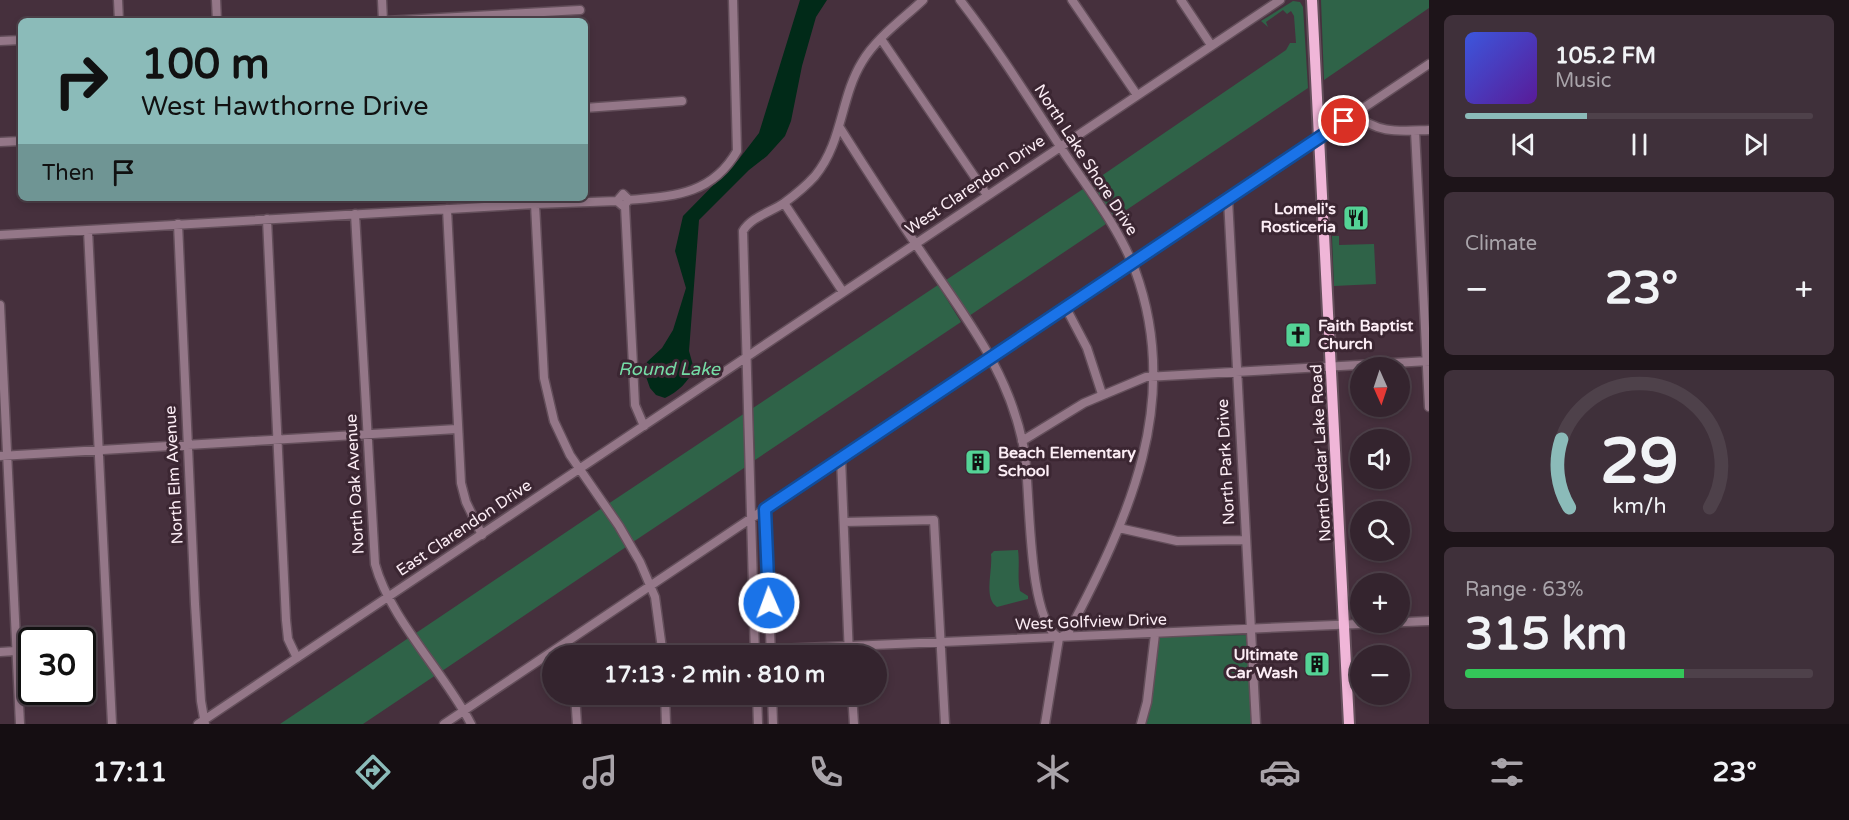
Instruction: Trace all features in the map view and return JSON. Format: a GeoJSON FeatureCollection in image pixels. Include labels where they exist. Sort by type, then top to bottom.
{"type":"FeatureCollection","features":[{"type":"Feature","properties":{"kind":"main road","name":"North Cedar Lake Road"},"geometry":{"type":"LineString","coordinates":[[1312,0],[1349,724]]}},
{"type":"Feature","properties":{"kind":"street"},"geometry":{"type":"LineString","coordinates":[[118,0],[119,18]]}},
{"type":"Feature","properties":{"kind":"street"},"geometry":{"type":"LineString","coordinates":[[216,0],[217,18]]}},
{"type":"Feature","properties":{"kind":"street"},"geometry":{"type":"LineString","coordinates":[[382,0],[384,18]]}},
{"type":"Feature","properties":{"kind":"street"},"geometry":{"type":"LineString","coordinates":[[627,203],[673,196],[697,189],[732,159],[737,151],[732,0]]}},
{"type":"Feature","properties":{"kind":"street"},"geometry":{"type":"LineString","coordinates":[[755,645],[742,239],[744,229],[750,222],[784,203],[815,176],[836,141],[854,78],[862,62],[881,39],[923,0]]}},
{"type":"Feature","properties":{"kind":"street","name":"North Lake Shore Drive"},"geometry":{"type":"LineString","coordinates":[[960,0],[1111,223],[1132,264],[1153,336],[1154,376],[1150,422],[1144,453],[1110,554],[1068,633],[1059,638],[1045,724]]}},
{"type":"Feature","properties":{"kind":"street"},"geometry":{"type":"LineString","coordinates":[[1072,0],[1137,95]]}},
{"type":"Feature","properties":{"kind":"street"},"geometry":{"type":"LineString","coordinates":[[1180,0],[1211,45]]}},
{"type":"Feature","properties":{"kind":"street","name":"West Clarendon Drive"},"geometry":{"type":"LineString","coordinates":[[747,357],[1280,0]]}},
{"type":"Feature","properties":{"kind":"street"},"geometry":{"type":"LineString","coordinates":[[481,18],[580,10]]}},
{"type":"Feature","properties":{"kind":"street"},"geometry":{"type":"LineString","coordinates":[[881,39],[987,195]]}},
{"type":"Feature","properties":{"kind":"street"},"geometry":{"type":"LineString","coordinates":[[0,41],[18,40]]}},
{"type":"Feature","properties":{"kind":"street"},"geometry":{"type":"LineString","coordinates":[[568,645],[650,586],[1429,64]]}},
{"type":"Feature","properties":{"kind":"street"},"geometry":{"type":"LineString","coordinates":[[588,108],[682,101]]}},
{"type":"Feature","properties":{"kind":"street"},"geometry":{"type":"LineString","coordinates":[[1354,114],[1369,126],[1384,130],[1429,130]]}},
{"type":"Feature","properties":{"kind":"street"},"geometry":{"type":"LineString","coordinates":[[840,128],[992,357],[1011,397],[1022,441],[1030,549],[1048,627],[1059,638]]}},
{"type":"Feature","properties":{"kind":"street"},"geometry":{"type":"LineString","coordinates":[[1414,130],[1429,407]]}},
{"type":"Feature","properties":{"kind":"street"},"geometry":{"type":"LineString","coordinates":[[0,142],[18,141]]}},
{"type":"Feature","properties":{"kind":"street"},"geometry":{"type":"LineString","coordinates":[[0,235],[617,201],[622,194],[627,203],[635,405],[644,426]]}},
{"type":"Feature","properties":{"kind":"street","name":"North Park Drive"},"geometry":{"type":"LineString","coordinates":[[1228,199],[1256,724]]}},
{"type":"Feature","properties":{"kind":"street"},"geometry":{"type":"LineString","coordinates":[[784,203],[843,292]]}},
{"type":"Feature","properties":{"kind":"street"},"geometry":{"type":"LineString","coordinates":[[535,204],[544,378],[554,421],[580,469],[619,526],[650,586],[660,619],[662,645]]}},
{"type":"Feature","properties":{"kind":"street"},"geometry":{"type":"LineString","coordinates":[[447,209],[457,429],[463,492],[482,534]]}},
{"type":"Feature","properties":{"kind":"street","name":"North Oak Avenue"},"geometry":{"type":"LineString","coordinates":[[355,214],[375,564],[388,597],[471,724]]}},
{"type":"Feature","properties":{"kind":"street"},"geometry":{"type":"LineString","coordinates":[[267,219],[286,620],[288,639],[297,658]]}},
{"type":"Feature","properties":{"kind":"street","name":"North Elm Avenue"},"geometry":{"type":"LineString","coordinates":[[178,224],[180,312],[203,723]]}},
{"type":"Feature","properties":{"kind":"street"},"geometry":{"type":"LineString","coordinates":[[88,230],[112,724]]}},
{"type":"Feature","properties":{"kind":"street"},"geometry":{"type":"LineString","coordinates":[[0,305],[4,455],[20,724]]}},
{"type":"Feature","properties":{"kind":"street"},"geometry":{"type":"LineString","coordinates":[[1066,308],[1087,348],[1102,394]]}},
{"type":"Feature","properties":{"kind":"street","name":"East Clarendon Drive"},"geometry":{"type":"LineString","coordinates":[[203,723],[747,357]]}},
{"type":"Feature","properties":{"kind":"street"},"geometry":{"type":"LineString","coordinates":[[1022,441],[1102,394],[1154,376],[1428,361]]}},
{"type":"Feature","properties":{"kind":"street"},"geometry":{"type":"LineString","coordinates":[[4,455],[457,429]]}},
{"type":"Feature","properties":{"kind":"street"},"geometry":{"type":"LineString","coordinates":[[841,458],[849,645]]}},
{"type":"Feature","properties":{"kind":"street"},"geometry":{"type":"LineString","coordinates":[[765,509],[771,645]]}},
{"type":"Feature","properties":{"kind":"street"},"geometry":{"type":"LineString","coordinates":[[844,522],[934,520],[945,724]]}},
{"type":"Feature","properties":{"kind":"street"},"geometry":{"type":"LineString","coordinates":[[1119,528],[1176,541],[1245,540]]}},
{"type":"Feature","properties":{"kind":"street","name":"West Golfview Drive"},"geometry":{"type":"LineString","coordinates":[[887,647],[941,642],[1429,621]]}},
{"type":"Feature","properties":{"kind":"street"},"geometry":{"type":"LineString","coordinates":[[1141,724],[1147,702],[1155,634]]}},
{"type":"Feature","properties":{"kind":"street"},"geometry":{"type":"LineString","coordinates":[[0,652],[16,651]]}},
{"type":"Feature","properties":{"kind":"street"},"geometry":{"type":"LineString","coordinates":[[444,724],[542,662]]}},
{"type":"Feature","properties":{"kind":"street"},"geometry":{"type":"LineString","coordinates":[[576,705],[577,724]]}},
{"type":"Feature","properties":{"kind":"street"},"geometry":{"type":"LineString","coordinates":[[665,705],[666,724]]}},
{"type":"Feature","properties":{"kind":"street"},"geometry":{"type":"LineString","coordinates":[[757,705],[758,724]]}},
{"type":"Feature","properties":{"kind":"street"},"geometry":{"type":"LineString","coordinates":[[772,705],[773,724]]}},
{"type":"Feature","properties":{"kind":"street"},"geometry":{"type":"LineString","coordinates":[[853,705],[854,724]]}},
{"type":"Feature","properties":{"kind":"shaded area"},"geometry":{"type":"Polygon","coordinates":[[[1321,0],[1429,0],[1429,8],[1324,80],[1321,0]]]}},
{"type":"Feature","properties":{"kind":"shaded area"},"geometry":{"type":"Polygon","coordinates":[[[1293,1],[1300,2],[1303,7],[1308,88],[1113,219],[1091,183],[1286,50],[1290,43],[1296,43],[1294,16],[1291,11],[1287,14],[1283,10],[1266,22],[1268,27],[1261,21],[1293,1]]]}},
{"type":"Feature","properties":{"kind":"shaded area"},"geometry":{"type":"Polygon","coordinates":[[[1083,189],[1106,224],[969,316],[946,280],[1083,189]]]}},
{"type":"Feature","properties":{"kind":"shaded area"},"geometry":{"type":"Polygon","coordinates":[[[1332,236],[1339,236],[1339,245],[1374,244],[1376,284],[1334,286],[1332,236]]]}},
{"type":"Feature","properties":{"kind":"shaded area"},"geometry":{"type":"Polygon","coordinates":[[[938,285],[961,322],[755,460],[753,408],[938,285]]]}},
{"type":"Feature","properties":{"kind":"shaded area"},"geometry":{"type":"Polygon","coordinates":[[[745,413],[747,466],[633,542],[608,504],[745,413]]]}},
{"type":"Feature","properties":{"kind":"shaded area"},"geometry":{"type":"Polygon","coordinates":[[[602,508],[626,547],[442,671],[416,633],[602,508]]]}},
{"type":"Feature","properties":{"kind":"shaded area"},"geometry":{"type":"Polygon","coordinates":[[[1018,550],[1020,591],[1028,596],[1028,599],[997,607],[989,591],[991,554],[994,551],[1018,550]]]}},
{"type":"Feature","properties":{"kind":"shaded area"},"geometry":{"type":"Polygon","coordinates":[[[1250,635],[1256,724],[1143,724],[1155,637],[1250,635]]]}},
{"type":"Feature","properties":{"kind":"shaded area"},"geometry":{"type":"Polygon","coordinates":[[[410,637],[436,675],[363,724],[280,724],[410,637]]]}},
{"type":"Feature","properties":{"kind":"water","name":"Round Lake"},"geometry":{"type":"Polygon","coordinates":[[[800,0],[827,0],[816,17],[802,66],[791,121],[785,136],[767,156],[749,170],[699,220],[689,351],[694,369],[686,382],[674,393],[665,398],[656,395],[650,388],[644,371],[647,362],[662,348],[673,330],[686,288],[675,251],[683,216],[739,159],[759,133],[800,0]]]}},
{"type":"Feature","properties":{"kind":"place","name":"Lomeli's Rosticeria"},"geometry":{"type":"Point","coordinates":[1356,218]}},
{"type":"Feature","properties":{"kind":"place","name":"Faith Baptist Church"},"geometry":{"type":"Point","coordinates":[1298,335]}},
{"type":"Feature","properties":{"kind":"place","name":"Beach Elementary School"},"geometry":{"type":"Point","coordinates":[978,462]}},
{"type":"Feature","properties":{"kind":"place","name":"Ultimate Car Wash"},"geometry":{"type":"Point","coordinates":[1317,664]}},
{"type":"Feature","properties":{"kind":"route"},"geometry":{"type":"LineString","coordinates":[[769,603],[765,509],[1344,121]]}}]}
